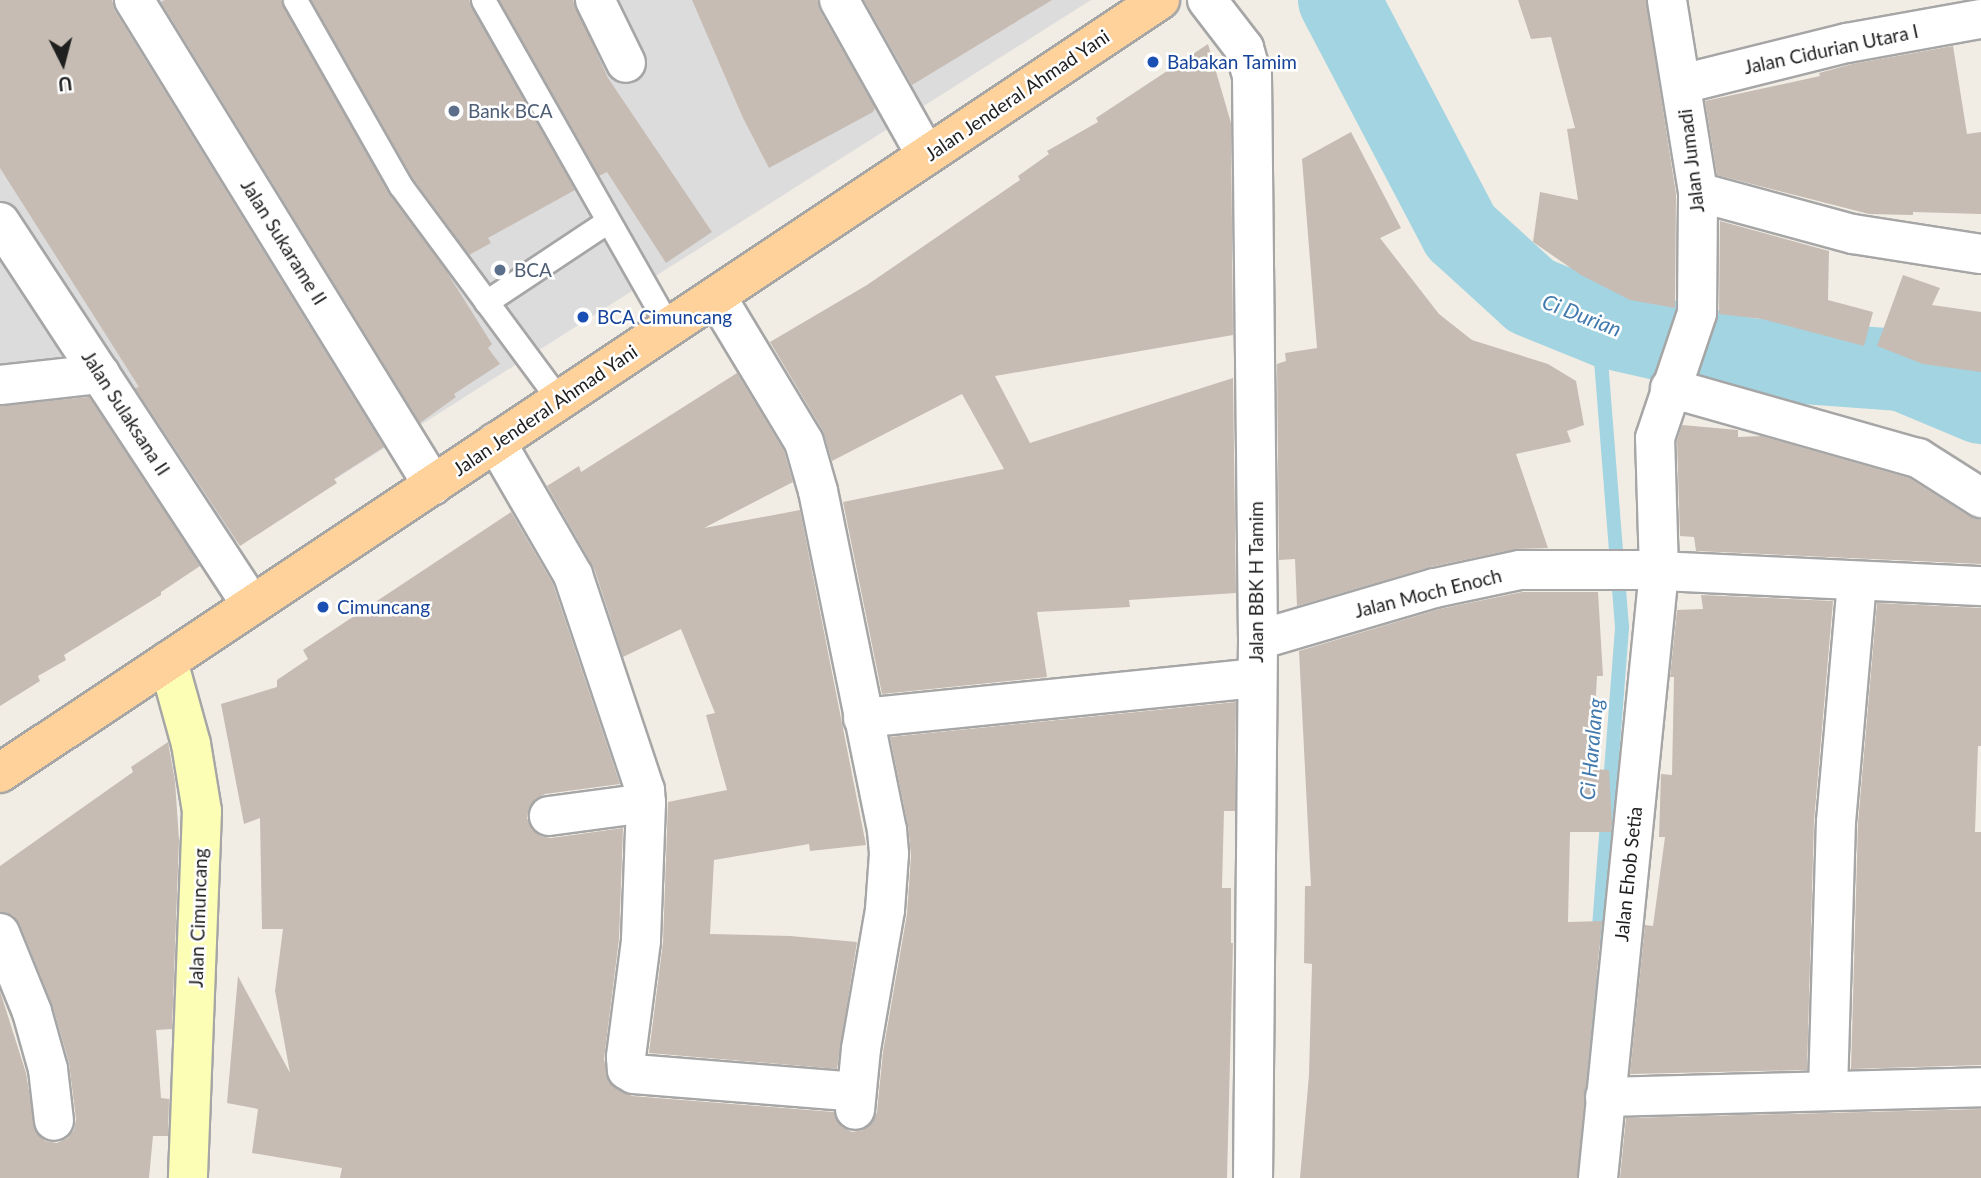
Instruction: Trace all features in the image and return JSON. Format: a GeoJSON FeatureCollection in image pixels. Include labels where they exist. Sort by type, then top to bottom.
{"type":"FeatureCollection","features":[{"type":"Feature","properties":{"kind":"main road","name":"Jalan Jenderal Ahmad Yani"},"geometry":{"type":"LineString","coordinates":[[0,773],[1160,0]]}},
{"type":"Feature","properties":{"kind":"street","name":"Jalan Sukarame II"},"geometry":{"type":"LineString","coordinates":[[134,0],[433,485]]}},
{"type":"Feature","properties":{"kind":"street"},"geometry":{"type":"LineString","coordinates":[[595,0],[626,63]]}},
{"type":"Feature","properties":{"kind":"street"},"geometry":{"type":"LineString","coordinates":[[839,0],[926,155]]}},
{"type":"Feature","properties":{"kind":"street","name":"Jalan BBK H Tamim"},"geometry":{"type":"LineString","coordinates":[[1208,0],[1244,48],[1252,76],[1258,640],[1253,1178]]}},
{"type":"Feature","properties":{"kind":"street","name":"Jalan Jumadi"},"geometry":{"type":"LineString","coordinates":[[1667,0],[1698,192],[1697,313],[1670,388]]}},
{"type":"Feature","properties":{"kind":"street","name":"Jalan Cidurian Utara I"},"geometry":{"type":"LineString","coordinates":[[1682,83],[1847,43],[1981,19]]}},
{"type":"Feature","properties":{"kind":"street"},"geometry":{"type":"LineString","coordinates":[[1698,192],[1853,234],[1981,254]]}},
{"type":"Feature","properties":{"kind":"street","name":"Jalan Sulaksana II"},"geometry":{"type":"LineString","coordinates":[[0,222],[252,605]]}},
{"type":"Feature","properties":{"kind":"street"},"geometry":{"type":"LineString","coordinates":[[496,442],[573,575],[645,790],[641,941],[626,1057],[627,1070],[634,1074],[855,1101],[873,970],[883,929],[889,854],[813,470],[804,442],[716,296]]}},
{"type":"Feature","properties":{"kind":"street"},"geometry":{"type":"LineString","coordinates":[[0,385],[100,374]]}},
{"type":"Feature","properties":{"kind":"street"},"geometry":{"type":"LineString","coordinates":[[1670,388],[1918,458],[1981,498]]}},
{"type":"Feature","properties":{"kind":"street","name":"Jalan Ehob Setia"},"geometry":{"type":"LineString","coordinates":[[1598,1178],[1605,1097],[1634,570],[1655,438],[1670,388]]}},
{"type":"Feature","properties":{"kind":"street","name":"Jalan Moch Enoch"},"geometry":{"type":"LineString","coordinates":[[1258,640],[1447,585],[1520,570],[1634,570],[1981,586]]}},
{"type":"Feature","properties":{"kind":"street"},"geometry":{"type":"LineString","coordinates":[[1828,1090],[1836,822],[1857,582]]}},
{"type":"Feature","properties":{"kind":"street","name":"Jalan Cimuncang"},"geometry":{"type":"LineString","coordinates":[[168,661],[191,744],[202,811],[188,1178]]}},
{"type":"Feature","properties":{"kind":"street"},"geometry":{"type":"LineString","coordinates":[[863,718],[1256,678]]}},
{"type":"Feature","properties":{"kind":"street"},"geometry":{"type":"LineString","coordinates":[[549,816],[646,803]]}},
{"type":"Feature","properties":{"kind":"street"},"geometry":{"type":"LineString","coordinates":[[0,933],[32,1012],[48,1069],[54,1121]]}},
{"type":"Feature","properties":{"kind":"street"},"geometry":{"type":"LineString","coordinates":[[1605,1097],[1981,1087]]}},
{"type":"Feature","properties":{"kind":"lane"},"geometry":{"type":"LineString","coordinates":[[295,0],[400,185],[560,401]]}},
{"type":"Feature","properties":{"kind":"lane"},"geometry":{"type":"LineString","coordinates":[[483,0],[668,327]]}},
{"type":"Feature","properties":{"kind":"lane"},"geometry":{"type":"LineString","coordinates":[[486,302],[608,221]]}},
{"type":"Feature","properties":{"kind":"shaded area"},"geometry":{"type":"Polygon","coordinates":[[[0,0],[1091,0],[162,589],[0,463],[0,0]]]}},
{"type":"Feature","properties":{"kind":"building"},"geometry":{"type":"Polygon","coordinates":[[[0,0],[112,0],[115,11],[384,447],[334,479],[337,483],[240,546],[135,388],[139,387],[0,168],[0,0]]]}},
{"type":"Feature","properties":{"kind":"building"},"geometry":{"type":"Polygon","coordinates":[[[281,0],[388,192],[445,269],[492,344],[488,348],[500,364],[454,394],[456,397],[420,423],[161,2],[281,0]]]}},
{"type":"Feature","properties":{"kind":"building","name":"Bank BCA"},"geometry":{"type":"Polygon","coordinates":[[[311,0],[469,0],[575,190],[488,238],[491,243],[469,255],[412,177],[311,0]]]}},
{"type":"Feature","properties":{"kind":"building"},"geometry":{"type":"Polygon","coordinates":[[[499,0],[573,0],[608,78],[712,232],[666,263],[607,172],[599,176],[499,0]]]}},
{"type":"Feature","properties":{"kind":"building"},"geometry":{"type":"Polygon","coordinates":[[[692,0],[817,0],[820,11],[875,108],[873,112],[769,168],[743,118],[692,0]]]}},
{"type":"Feature","properties":{"kind":"building"},"geometry":{"type":"Polygon","coordinates":[[[864,0],[1052,0],[912,85],[864,0]]]}},
{"type":"Feature","properties":{"kind":"building"},"geometry":{"type":"Polygon","coordinates":[[[1518,0],[1646,0],[1676,194],[1675,308],[1630,300],[1581,275],[1533,242],[1540,192],[1578,200],[1567,129],[1575,128],[1551,37],[1531,39],[1518,0]]]}},
{"type":"Feature","properties":{"kind":"building"},"geometry":{"type":"Polygon","coordinates":[[[1208,44],[1231,123],[1233,335],[995,376],[1030,443],[1233,378],[1236,593],[1129,600],[1130,607],[1037,612],[1047,677],[882,694],[843,502],[1004,469],[962,394],[832,461],[823,431],[770,342],[867,285],[1020,180],[1018,176],[1049,154],[1047,151],[1098,122],[1096,118],[1208,44]]]}},
{"type":"Feature","properties":{"kind":"building"},"geometry":{"type":"Polygon","coordinates":[[[1953,46],[1967,134],[1981,132],[1981,214],[1869,214],[1717,175],[1705,101],[1820,76],[1819,73],[1852,64],[1953,46]]]}},
{"type":"Feature","properties":{"kind":"building"},"geometry":{"type":"Polygon","coordinates":[[[1351,132],[1401,228],[1380,238],[1439,314],[1472,340],[1548,364],[1576,381],[1584,425],[1567,431],[1571,442],[1516,454],[1548,548],[1516,549],[1430,567],[1297,606],[1295,559],[1279,560],[1277,364],[1286,361],[1285,353],[1317,348],[1302,159],[1351,132]]]}},
{"type":"Feature","properties":{"kind":"building"},"geometry":{"type":"Polygon","coordinates":[[[1720,221],[1829,251],[1828,300],[1873,312],[1864,346],[1762,319],[1719,314],[1720,221]]]}},
{"type":"Feature","properties":{"kind":"building"},"geometry":{"type":"Polygon","coordinates":[[[1903,275],[1940,288],[1932,305],[1981,312],[1981,372],[1923,364],[1877,346],[1903,275]]]}},
{"type":"Feature","properties":{"kind":"building"},"geometry":{"type":"Polygon","coordinates":[[[737,373],[784,451],[793,482],[704,528],[800,510],[866,845],[810,851],[809,844],[714,860],[710,934],[790,936],[857,942],[837,1069],[649,1053],[663,942],[668,802],[727,790],[706,715],[715,713],[681,629],[623,657],[594,568],[547,486],[579,466],[581,472],[737,373]]]}},
{"type":"Feature","properties":{"kind":"building"},"geometry":{"type":"Polygon","coordinates":[[[89,397],[200,566],[161,592],[161,595],[64,655],[66,660],[38,676],[40,681],[0,706],[0,406],[89,397]]]}},
{"type":"Feature","properties":{"kind":"building"},"geometry":{"type":"Polygon","coordinates":[[[1682,425],[1738,430],[1738,437],[1761,436],[1909,478],[1969,516],[1981,520],[1981,564],[1696,551],[1694,537],[1680,536],[1677,441],[1682,425]]]}},
{"type":"Feature","properties":{"kind":"building"},"geometry":{"type":"Polygon","coordinates":[[[511,512],[553,584],[620,784],[545,794],[535,799],[527,818],[532,830],[551,838],[623,828],[619,939],[604,1059],[609,1082],[632,1096],[834,1112],[842,1127],[852,1132],[863,1130],[872,1123],[877,1112],[883,1052],[907,914],[911,856],[908,826],[890,737],[1236,702],[1235,811],[1224,811],[1222,888],[1231,888],[1233,943],[1227,1178],[340,1178],[342,1168],[252,1153],[258,1109],[227,1103],[238,976],[290,1073],[275,991],[283,929],[262,929],[260,818],[244,824],[221,704],[277,687],[277,680],[308,659],[303,650],[511,512]]]}},
{"type":"Feature","properties":{"kind":"building"},"geometry":{"type":"Polygon","coordinates":[[[1522,592],[1598,592],[1603,676],[1597,676],[1592,769],[1609,770],[1612,823],[1611,832],[1570,832],[1568,922],[1602,921],[1577,1178],[1300,1178],[1309,1075],[1312,964],[1304,963],[1305,886],[1311,886],[1299,651],[1440,609],[1522,592]]]}},
{"type":"Feature","properties":{"kind":"building"},"geometry":{"type":"Polygon","coordinates":[[[1701,595],[1833,601],[1814,821],[1807,1070],[1630,1074],[1645,925],[1653,926],[1665,837],[1659,837],[1661,774],[1672,775],[1674,677],[1670,677],[1677,610],[1703,609],[1701,595]]]}},
{"type":"Feature","properties":{"kind":"building"},"geometry":{"type":"Polygon","coordinates":[[[1877,603],[1981,608],[1981,746],[1978,746],[1975,832],[1981,832],[1981,1065],[1851,1069],[1858,823],[1877,603]]]}},
{"type":"Feature","properties":{"kind":"building"},"geometry":{"type":"Polygon","coordinates":[[[168,742],[175,781],[179,840],[172,1029],[156,1030],[161,1098],[169,1099],[168,1136],[153,1136],[149,1178],[0,1178],[0,991],[26,1073],[36,1133],[45,1141],[57,1143],[68,1138],[74,1130],[76,1119],[69,1063],[52,1004],[20,925],[13,915],[0,912],[0,866],[133,772],[131,767],[168,742]]]}},
{"type":"Feature","properties":{"kind":"building"},"geometry":{"type":"Polygon","coordinates":[[[1981,1109],[1981,1178],[1620,1178],[1626,1118],[1981,1109]]]}},
{"type":"Feature","properties":{"kind":"waterway","name":"Ci Durian"},"geometry":{"type":"LineString","coordinates":[[1339,0],[1461,232],[1531,296],[1610,328],[1747,359],[1902,370],[1981,403]]}},
{"type":"Feature","properties":{"kind":"waterway","name":"Ci Haralang"},"geometry":{"type":"LineString","coordinates":[[1598,324],[1622,627],[1598,940]]}},
{"type":"Feature","properties":{"kind":"waterway","name":"Ci Haralang"},"geometry":{"type":"LineString","coordinates":[[1588,1086],[1596,981]]}},
{"type":"Feature","properties":{"kind":"waterway","name":"Ci Haralang"},"geometry":{"type":"LineString","coordinates":[[1578,1178],[1583,1134]]}},
{"type":"Feature","properties":{"kind":"place","name":"Babakan Tamim"},"geometry":{"type":"Point","coordinates":[1153,62]}},
{"type":"Feature","properties":{"kind":"place","name":"Bank BCA"},"geometry":{"type":"Point","coordinates":[454,111]}},
{"type":"Feature","properties":{"kind":"place","name":"BCA"},"geometry":{"type":"Point","coordinates":[500,270]}},
{"type":"Feature","properties":{"kind":"place","name":"BCA Cimuncang"},"geometry":{"type":"Point","coordinates":[583,317]}},
{"type":"Feature","properties":{"kind":"place","name":"Cimuncang"},"geometry":{"type":"Point","coordinates":[323,607]}}]}
